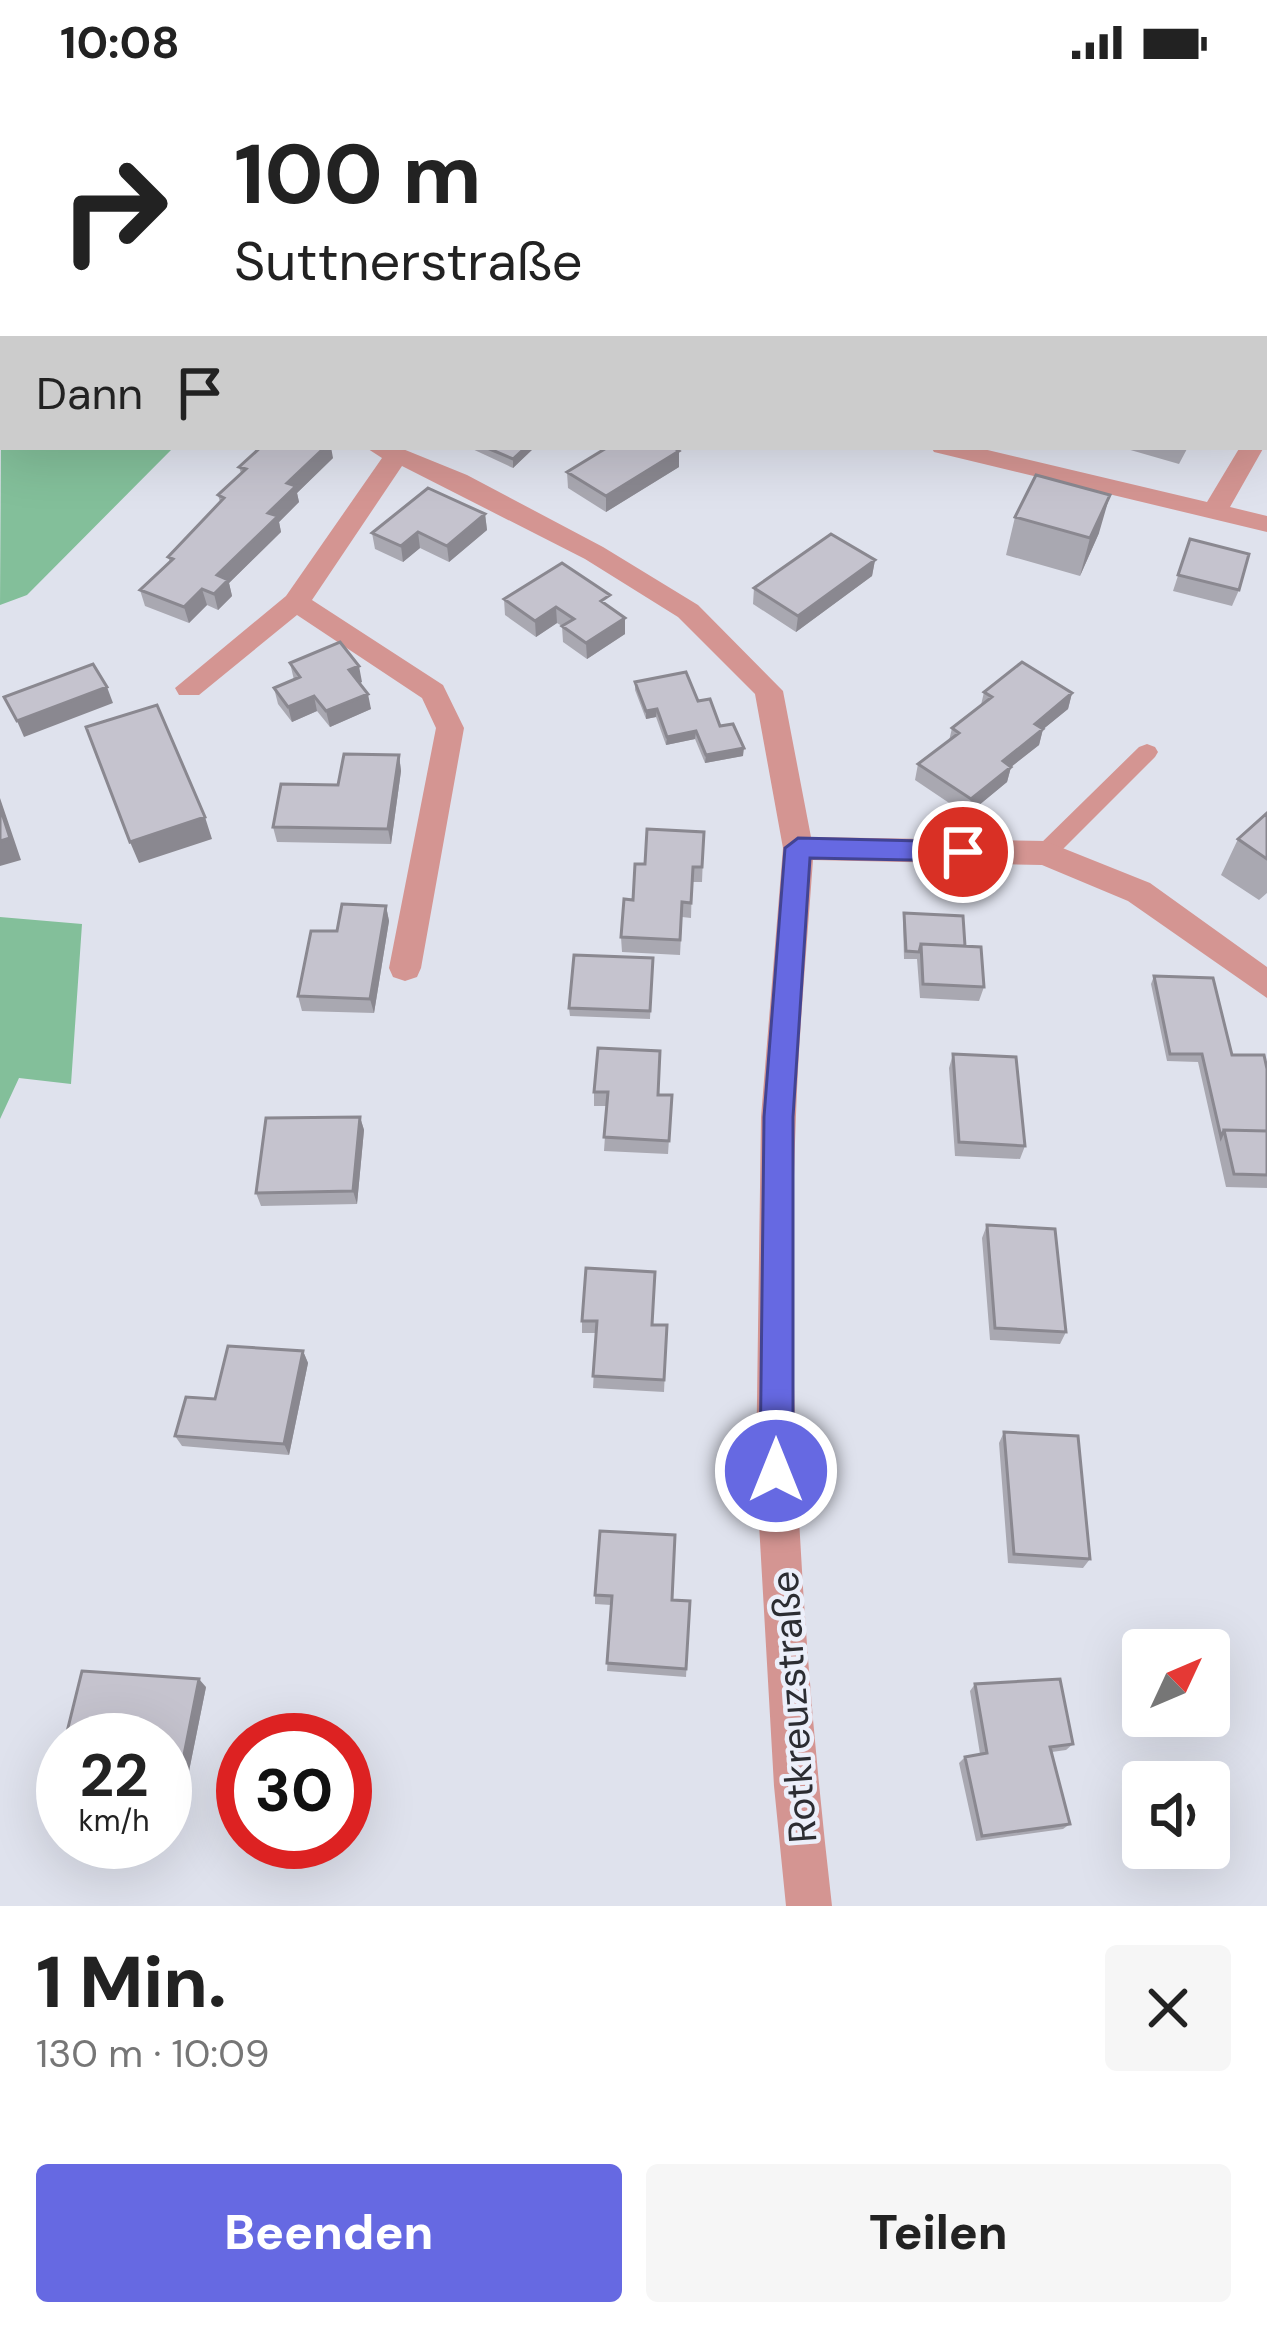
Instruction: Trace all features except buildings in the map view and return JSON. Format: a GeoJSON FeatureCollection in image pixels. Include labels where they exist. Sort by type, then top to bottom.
{"type":"FeatureCollection","features":[{"type":"Feature","properties":{"kind":"street"},"geometry":{"type":"LineString","coordinates":[[955,450],[1267,524]]}},
{"type":"Feature","properties":{"kind":"street"},"geometry":{"type":"LineString","coordinates":[[1213,514],[1250,450]]}},
{"type":"Feature","properties":{"kind":"street","name":"Rotkreuzstraße"},"geometry":{"type":"LineString","coordinates":[[189,688],[296,602],[386,453],[458,481],[594,553],[688,610],[770,691],[798,848],[778,1117],[776,1471],[796,1786],[809,1906]]}},
{"type":"Feature","properties":{"kind":"street"},"geometry":{"type":"LineString","coordinates":[[296,602],[433,692],[450,728],[406,968]]}},
{"type":"Feature","properties":{"kind":"street"},"geometry":{"type":"LineString","coordinates":[[798,848],[1046,854],[1139,892],[1267,985]]}},
{"type":"Feature","properties":{"kind":"lane"},"geometry":{"type":"LineString","coordinates":[[1046,854],[1147,752]]}},
{"type":"Feature","properties":{"kind":"green space"},"geometry":{"type":"Polygon","coordinates":[[[1,450],[171,450],[27,595],[0,605],[1,450]]]}},
{"type":"Feature","properties":{"kind":"green space"},"geometry":{"type":"Polygon","coordinates":[[[0,917],[82,924],[71,1084],[19,1078],[0,1119],[0,917]]]}},
{"type":"Feature","properties":{"kind":"route"},"geometry":{"type":"LineString","coordinates":[[776,1471],[778,1117],[798,848],[963,852]]}}]}
